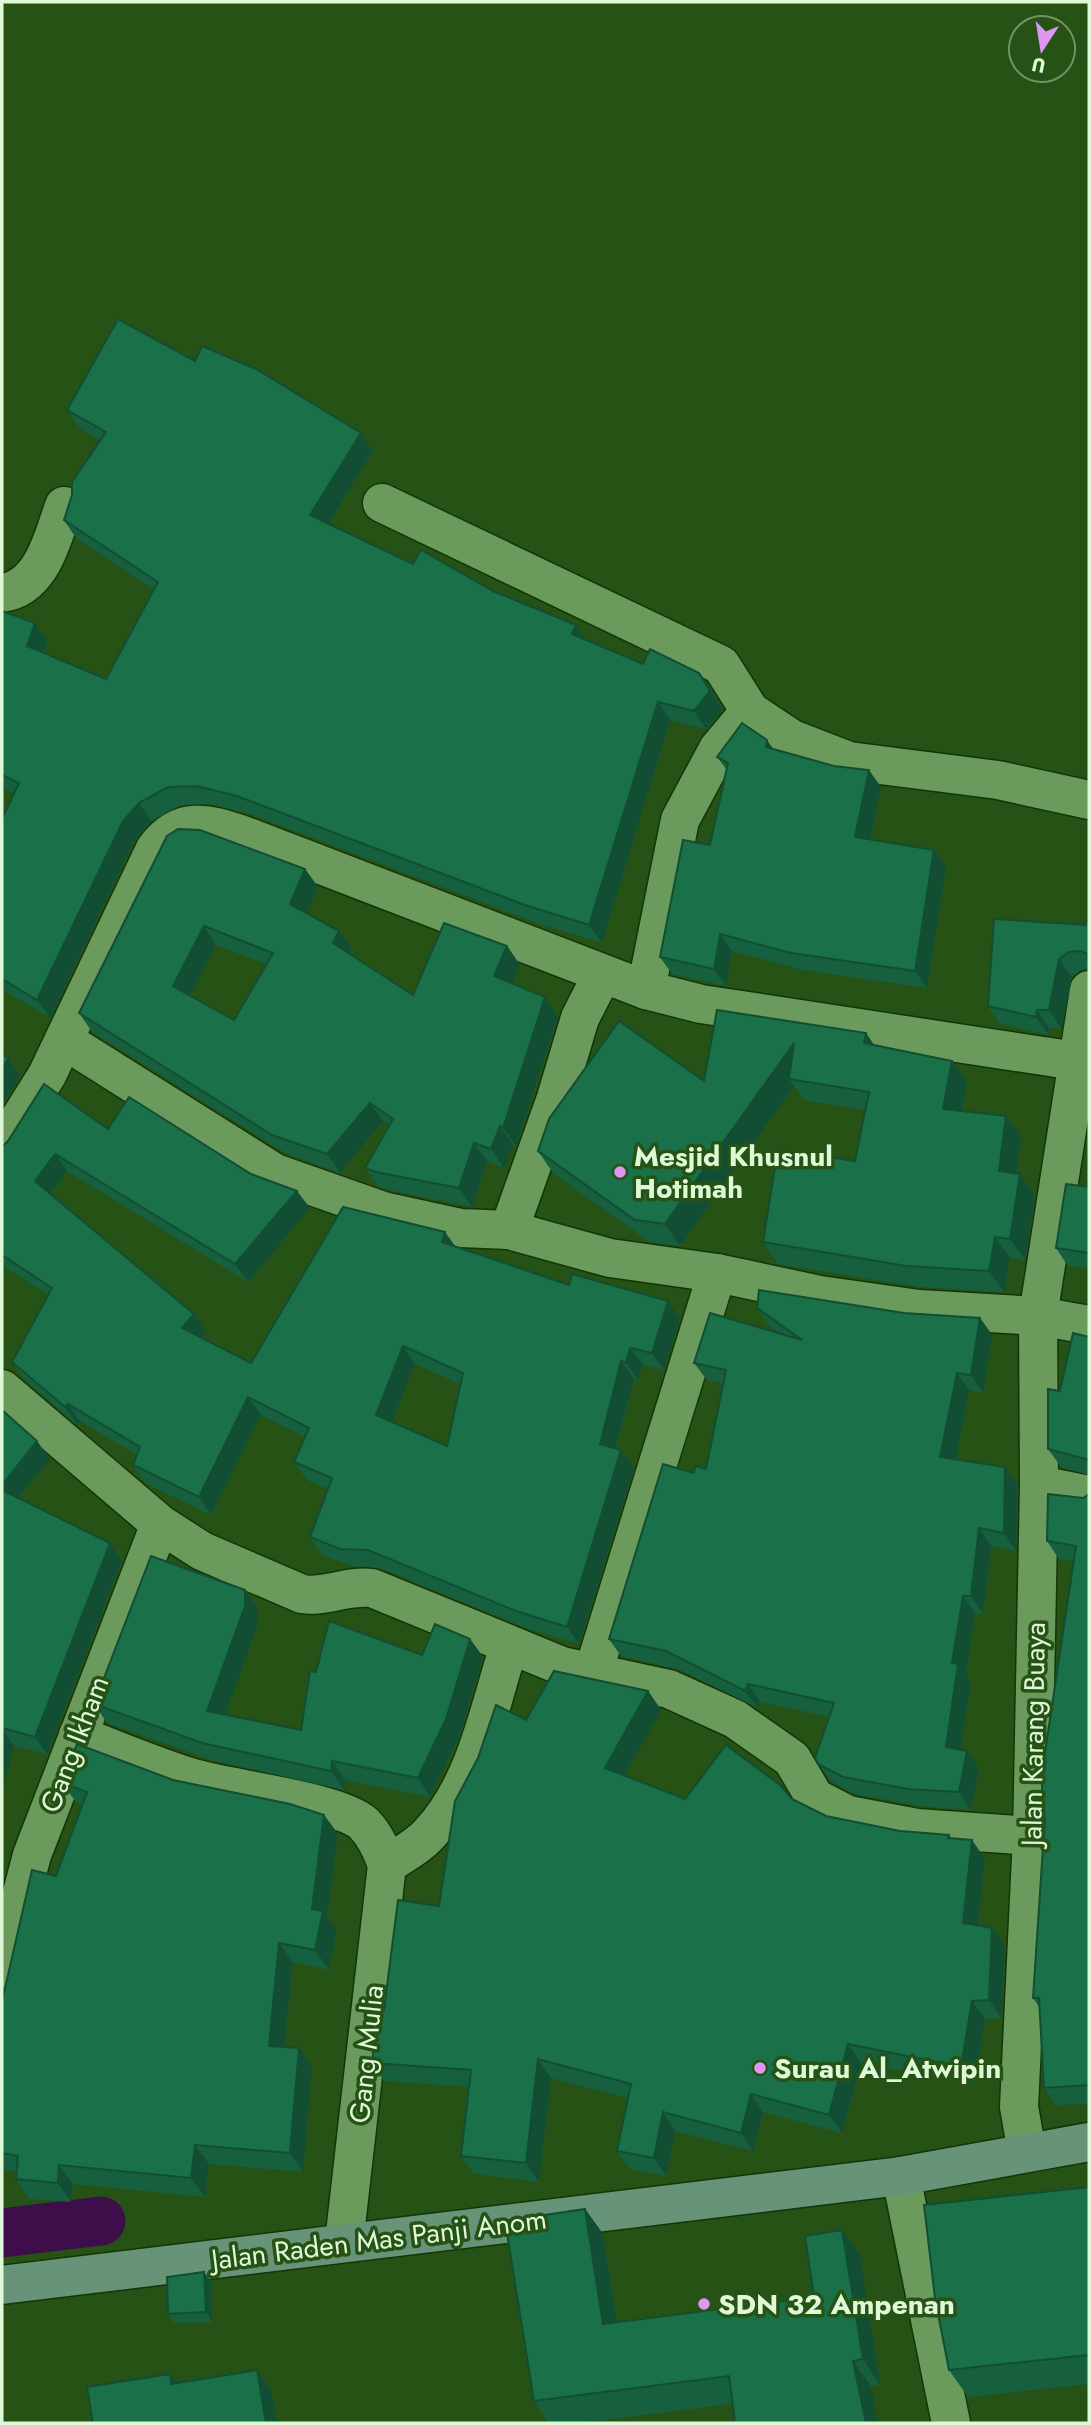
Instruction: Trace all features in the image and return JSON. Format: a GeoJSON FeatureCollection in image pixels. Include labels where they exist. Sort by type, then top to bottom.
{"type":"FeatureCollection","features":[{"type":"Feature","properties":{"kind":"street"},"geometry":{"type":"LineString","coordinates":[[382,503],[721,665],[750,711],[792,739],[849,761],[998,780],[1089,800]]}},
{"type":"Feature","properties":{"kind":"street"},"geometry":{"type":"LineString","coordinates":[[2,593],[10,592],[29,578],[44,562],[64,506]]}},
{"type":"Feature","properties":{"kind":"street"},"geometry":{"type":"LineString","coordinates":[[646,990],[680,820],[718,749],[750,711]]}},
{"type":"Feature","properties":{"kind":"street"},"geometry":{"type":"LineString","coordinates":[[2,1147],[13,1109],[64,1040],[155,849],[176,828],[197,824],[243,835],[646,990],[701,1004],[1084,1062]]}},
{"type":"Feature","properties":{"kind":"street"},"geometry":{"type":"LineString","coordinates":[[509,1230],[556,1098],[580,1018],[602,975]]}},
{"type":"Feature","properties":{"kind":"street","name":"Jalan Karang Buaya"},"geometry":{"type":"LineString","coordinates":[[1027,2152],[1019,2107],[1031,1836],[1039,1485],[1038,1316],[1084,1062],[1089,990]]}},
{"type":"Feature","properties":{"kind":"street"},"geometry":{"type":"LineString","coordinates":[[64,1040],[275,1173],[383,1211],[461,1228],[509,1230],[610,1258],[717,1273],[820,1295],[919,1309],[1038,1316],[1089,1325]]}},
{"type":"Feature","properties":{"kind":"street"},"geometry":{"type":"LineString","coordinates":[[593,1673],[717,1273]]}},
{"type":"Feature","properties":{"kind":"street"},"geometry":{"type":"LineString","coordinates":[[2,1389],[160,1524],[202,1550],[302,1594],[311,1596],[348,1587],[372,1588],[562,1666],[669,1689],[736,1719],[792,1759],[815,1798],[848,1815],[917,1828],[1031,1836]]}},
{"type":"Feature","properties":{"kind":"street"},"geometry":{"type":"LineString","coordinates":[[1039,1485],[1089,1495]]}},
{"type":"Feature","properties":{"kind":"street","name":"Gang Ikham"},"geometry":{"type":"LineString","coordinates":[[2,1969],[32,1855],[160,1524]]}},
{"type":"Feature","properties":{"kind":"street"},"geometry":{"type":"LineString","coordinates":[[78,1735],[194,1778],[303,1801],[356,1819],[373,1836],[387,1865],[429,1835],[450,1809],[469,1770],[509,1646]]}},
{"type":"Feature","properties":{"kind":"street","name":"Gang Mulia"},"geometry":{"type":"LineString","coordinates":[[344,2243],[387,1865]]}},
{"type":"Feature","properties":{"kind":"street","name":"Jalan Raden Mas Panji Anom"},"geometry":{"type":"LineString","coordinates":[[2,2285],[901,2176],[1089,2142]]}},
{"type":"Feature","properties":{"kind":"street"},"geometry":{"type":"LineString","coordinates":[[901,2176],[951,2423]]}},
{"type":"Feature","properties":{"kind":"building"},"geometry":{"type":"Polygon","coordinates":[[[118,319],[195,361],[202,346],[256,369],[361,433],[310,515],[413,564],[421,550],[493,591],[576,625],[572,634],[643,664],[650,649],[699,673],[710,691],[694,711],[658,702],[589,925],[525,905],[237,796],[197,786],[168,787],[139,803],[123,821],[37,1000],[2,979],[2,819],[19,783],[2,775],[2,611],[35,623],[27,646],[106,679],[158,582],[64,520],[72,495],[72,482],[106,432],[67,410],[118,319]]]}},
{"type":"Feature","properties":{"kind":"building"},"geometry":{"type":"Polygon","coordinates":[[[742,723],[767,740],[766,747],[834,766],[869,770],[855,837],[934,850],[915,971],[791,953],[720,934],[714,969],[660,957],[683,840],[710,845],[728,763],[717,757],[742,723]]]}},
{"type":"Feature","properties":{"kind":"building"},"geometry":{"type":"Polygon","coordinates":[[[178,829],[200,830],[305,869],[290,904],[339,931],[333,943],[413,995],[444,923],[507,946],[494,976],[545,997],[503,1128],[500,1126],[491,1149],[474,1143],[459,1188],[365,1168],[393,1119],[370,1103],[327,1154],[272,1135],[79,1013],[167,836],[178,829]],[[204,926],[173,986],[234,1020],[273,953],[204,926]]]}},
{"type":"Feature","properties":{"kind":"building"},"geometry":{"type":"Polygon","coordinates":[[[1089,911],[1089,955],[1081,951],[1069,952],[1059,959],[1049,1010],[1037,1010],[1036,1017],[988,1006],[994,919],[1086,925],[1089,911]]]}},
{"type":"Feature","properties":{"kind":"building"},"geometry":{"type":"Polygon","coordinates":[[[717,1010],[866,1033],[864,1043],[952,1061],[943,1109],[1006,1116],[999,1171],[1020,1174],[1010,1239],[995,1237],[989,1271],[906,1266],[763,1242],[778,1149],[855,1161],[869,1092],[789,1079],[794,1043],[665,1224],[635,1220],[538,1151],[549,1119],[619,1021],[704,1081],[717,1010]]]}},
{"type":"Feature","properties":{"kind":"building"},"geometry":{"type":"Polygon","coordinates":[[[2,1054],[8,1058],[2,1069],[2,1054]]]}},
{"type":"Feature","properties":{"kind":"building"},"geometry":{"type":"Polygon","coordinates":[[[44,1084],[108,1129],[129,1097],[251,1174],[297,1191],[235,1264],[55,1154],[35,1181],[194,1314],[182,1328],[251,1363],[343,1207],[445,1232],[442,1242],[569,1285],[572,1274],[668,1301],[652,1353],[630,1348],[626,1363],[621,1361],[600,1444],[621,1450],[567,1627],[516,1611],[368,1550],[340,1549],[310,1537],[332,1478],[294,1462],[309,1428],[248,1397],[199,1497],[133,1465],[140,1447],[68,1404],[65,1407],[12,1362],[52,1288],[2,1255],[2,1147],[44,1084]],[[403,1346],[376,1415],[447,1446],[463,1373],[403,1346]]]}},
{"type":"Feature","properties":{"kind":"building"},"geometry":{"type":"Polygon","coordinates":[[[1066,1184],[1089,1187],[1089,1253],[1056,1248],[1066,1184]]]}},
{"type":"Feature","properties":{"kind":"building"},"geometry":{"type":"Polygon","coordinates":[[[759,1290],[904,1313],[980,1318],[971,1375],[957,1373],[940,1457],[1005,1467],[1004,1533],[979,1528],[971,1596],[963,1596],[952,1663],[958,1664],[946,1747],[967,1751],[959,1792],[908,1789],[843,1777],[818,1764],[815,1758],[834,1703],[748,1684],[745,1691],[666,1651],[609,1639],[663,1464],[694,1473],[695,1466],[706,1469],[726,1370],[694,1363],[710,1313],[802,1340],[757,1308],[759,1290]]]}},
{"type":"Feature","properties":{"kind":"building"},"geometry":{"type":"Polygon","coordinates":[[[1073,1333],[1089,1337],[1089,1460],[1048,1449],[1048,1389],[1060,1391],[1073,1333]]]}},
{"type":"Feature","properties":{"kind":"building"},"geometry":{"type":"Polygon","coordinates":[[[2,1410],[37,1441],[2,1485],[2,1410]]]}},
{"type":"Feature","properties":{"kind":"building"},"geometry":{"type":"Polygon","coordinates":[[[2,1490],[110,1543],[35,1737],[2,1728],[2,1490]]]}},
{"type":"Feature","properties":{"kind":"building"},"geometry":{"type":"Polygon","coordinates":[[[1048,1494],[1083,1498],[1089,1494],[1089,2085],[1044,2088],[1039,1998],[1033,1998],[1045,1818],[1042,1817],[1042,1772],[1076,1546],[1047,1541],[1048,1494]]]}},
{"type":"Feature","properties":{"kind":"building"},"geometry":{"type":"Polygon","coordinates":[[[151,1556],[245,1590],[245,1606],[207,1711],[301,1730],[310,1671],[316,1672],[329,1621],[422,1655],[435,1624],[470,1639],[446,1719],[418,1778],[332,1761],[331,1771],[202,1743],[94,1704],[151,1556]]]}},
{"type":"Feature","properties":{"kind":"building"},"geometry":{"type":"Polygon","coordinates":[[[554,1671],[648,1691],[605,1768],[685,1799],[726,1745],[780,1785],[792,1799],[826,1816],[900,1831],[949,1835],[948,1838],[972,1840],[963,1923],[992,1928],[989,2000],[972,2001],[961,2067],[848,2044],[829,2115],[751,2094],[741,2133],[663,2112],[654,2158],[617,2151],[631,2084],[538,2059],[526,2163],[461,2156],[471,2070],[372,2063],[378,2010],[384,2010],[398,1900],[439,1906],[455,1801],[478,1758],[496,1705],[526,1720],[554,1671]]]}},
{"type":"Feature","properties":{"kind":"building"},"geometry":{"type":"Polygon","coordinates":[[[77,1744],[173,1780],[290,1804],[324,1815],[312,1909],[323,1911],[315,1950],[279,1943],[269,2046],[299,2048],[290,2153],[195,2145],[191,2178],[59,2165],[58,2183],[16,2179],[18,2156],[2,2153],[2,2001],[32,1870],[56,1876],[87,1792],[62,1783],[77,1744]]]}},
{"type":"Feature","properties":{"kind":"building"},"geometry":{"type":"Polygon","coordinates":[[[1089,2187],[1089,2355],[949,2370],[935,2298],[924,2205],[1089,2187]]]}},
{"type":"Feature","properties":{"kind":"building"},"geometry":{"type":"Polygon","coordinates":[[[585,2209],[603,2324],[814,2297],[805,2236],[842,2230],[863,2359],[853,2361],[866,2423],[735,2423],[729,2376],[534,2401],[505,2221],[585,2209]]]}},
{"type":"Feature","properties":{"kind":"building"},"geometry":{"type":"Polygon","coordinates":[[[204,2272],[206,2312],[168,2314],[167,2277],[204,2272]]]}},
{"type":"Feature","properties":{"kind":"building"},"geometry":{"type":"Polygon","coordinates":[[[257,2370],[266,2423],[93,2423],[87,2387],[170,2374],[171,2384],[257,2370]]]}},
{"type":"Feature","properties":{"kind":"waterway"},"geometry":{"type":"LineString","coordinates":[[2,2233],[101,2221]]}},
{"type":"Feature","properties":{"kind":"place","name":"Mesjid Khusnul Hotimah"},"geometry":{"type":"Point","coordinates":[620,1172]}},
{"type":"Feature","properties":{"kind":"place","name":"Surau Al_Atwipin"},"geometry":{"type":"Point","coordinates":[760,2068]}},
{"type":"Feature","properties":{"kind":"place","name":"SDN 32 Ampenan"},"geometry":{"type":"Point","coordinates":[704,2304]}}]}
